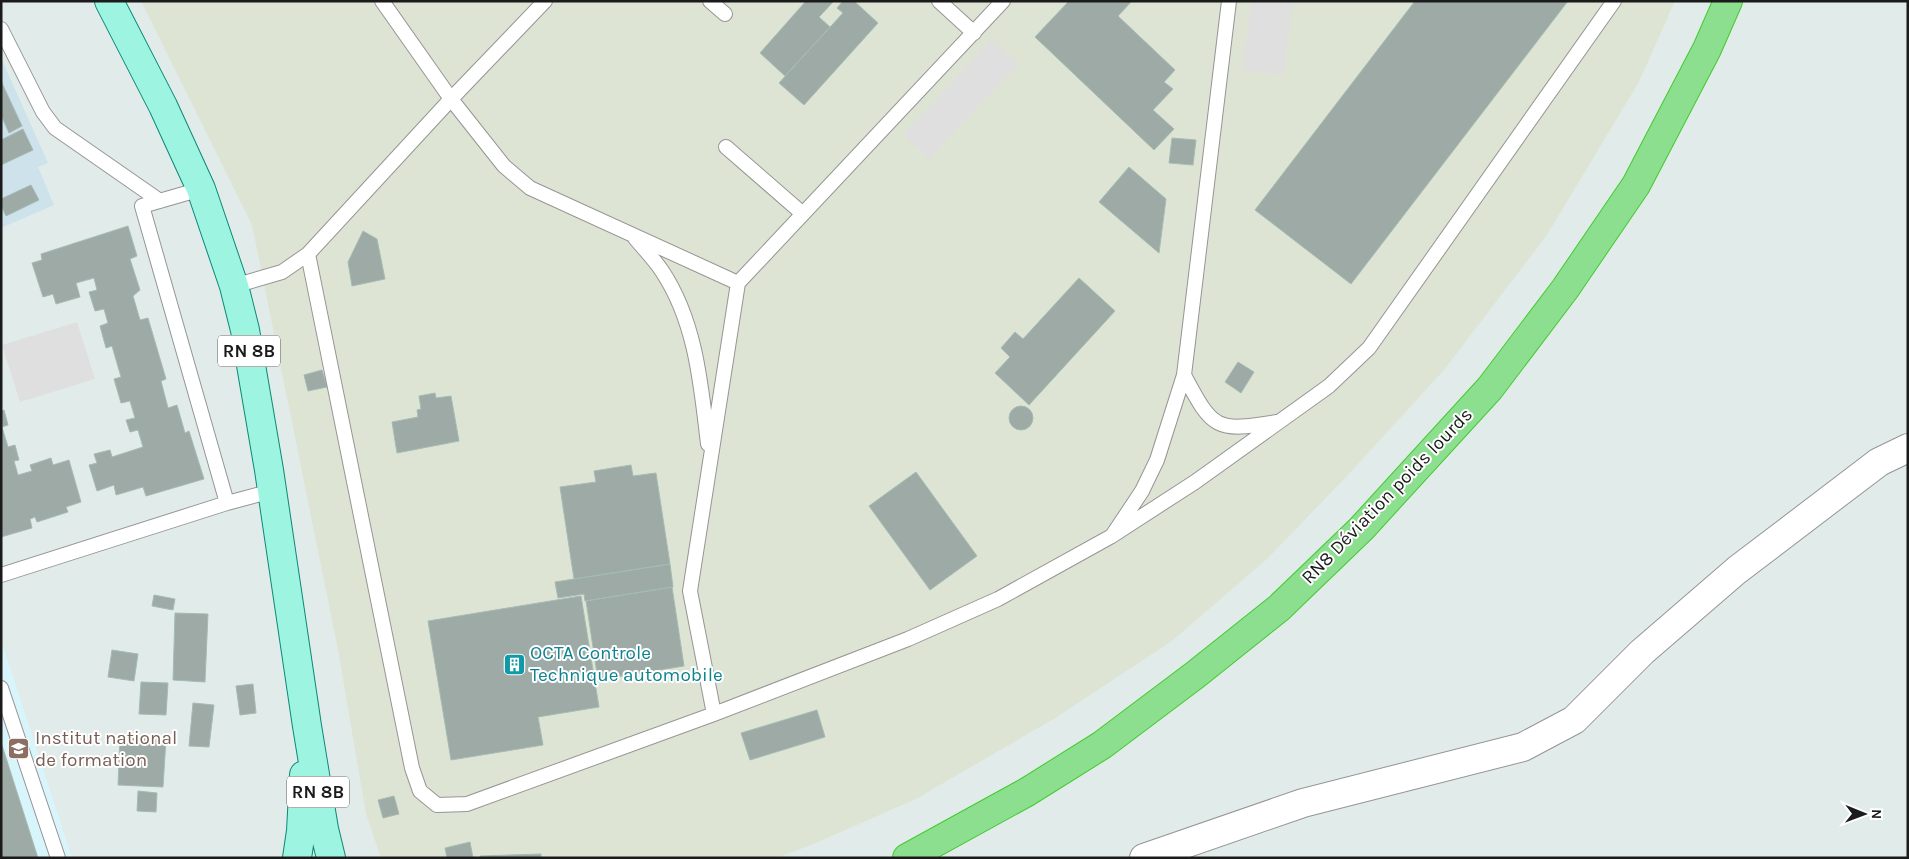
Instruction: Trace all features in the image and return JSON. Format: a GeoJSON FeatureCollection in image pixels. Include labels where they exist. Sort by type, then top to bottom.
{"type":"FeatureCollection","features":[{"type":"Feature","properties":{"kind":"highway","name":"RN8 Déviation poids lourds"},"geometry":{"type":"LineString","coordinates":[[907,858],[1027,792],[1102,744],[1195,676],[1279,608],[1361,529],[1490,388],[1565,289],[1636,185],[1707,49],[1728,1]]}},
{"type":"Feature","properties":{"kind":"main road","name":"RN 8B"},"geometry":{"type":"LineString","coordinates":[[109,1],[163,106],[200,189],[234,286],[246,330],[307,726],[324,829],[331,858]]}},
{"type":"Feature","properties":{"kind":"main road","name":"RN 8B"},"geometry":{"type":"LineString","coordinates":[[297,858],[301,831],[307,726]]}},
{"type":"Feature","properties":{"kind":"street"},"geometry":{"type":"LineString","coordinates":[[1144,858],[1303,803],[1523,747],[1574,720],[1642,652],[1737,570],[1879,462],[1908,448]]}},
{"type":"Feature","properties":{"kind":"lane"},"geometry":{"type":"LineString","coordinates":[[382,1],[450,99],[504,166],[530,188],[738,283]]}},
{"type":"Feature","properties":{"kind":"lane"},"geometry":{"type":"LineString","coordinates":[[234,286],[282,272],[308,254],[450,99],[545,1]]}},
{"type":"Feature","properties":{"kind":"lane"},"geometry":{"type":"LineString","coordinates":[[710,1],[725,14]]}},
{"type":"Feature","properties":{"kind":"lane"},"geometry":{"type":"LineString","coordinates":[[939,1],[974,33]]}},
{"type":"Feature","properties":{"kind":"lane"},"geometry":{"type":"LineString","coordinates":[[714,714],[690,591],[738,283],[1003,1]]}},
{"type":"Feature","properties":{"kind":"lane"},"geometry":{"type":"LineString","coordinates":[[1110,538],[1142,491],[1157,460],[1184,375],[1229,1]]}},
{"type":"Feature","properties":{"kind":"lane"},"geometry":{"type":"LineString","coordinates":[[308,254],[412,768],[420,792],[437,805],[467,804],[714,714],[908,639],[998,599],[1110,538],[1281,422],[1329,386],[1369,348],[1614,1]]}},
{"type":"Feature","properties":{"kind":"lane"},"geometry":{"type":"LineString","coordinates":[[1,29],[42,112],[55,128],[160,201]]}},
{"type":"Feature","properties":{"kind":"lane"},"geometry":{"type":"LineString","coordinates":[[726,148],[803,214]]}},
{"type":"Feature","properties":{"kind":"lane"},"geometry":{"type":"LineString","coordinates":[[200,189],[142,206],[227,503]]}},
{"type":"Feature","properties":{"kind":"lane"},"geometry":{"type":"LineString","coordinates":[[633,236],[661,270],[673,291],[690,332],[700,375],[711,462]]}},
{"type":"Feature","properties":{"kind":"lane"},"geometry":{"type":"LineString","coordinates":[[1184,375],[1201,408],[1217,424],[1240,428],[1281,422]]}},
{"type":"Feature","properties":{"kind":"lane"},"geometry":{"type":"LineString","coordinates":[[1,575],[227,503],[272,491]]}},
{"type":"Feature","properties":{"kind":"lane"},"geometry":{"type":"LineString","coordinates":[[1,688],[58,858]]}},
{"type":"Feature","properties":{"kind":"shaded area"},"geometry":{"type":"Polygon","coordinates":[[[141,1],[1675,1],[1639,82],[1547,235],[1444,370],[1348,475],[1267,559],[1172,641],[1057,717],[916,799],[811,845],[776,858],[381,858],[366,814],[338,650],[252,225],[141,1]]]}},
{"type":"Feature","properties":{"kind":"shaded area"},"geometry":{"type":"Polygon","coordinates":[[[1252,1],[1293,1],[1283,75],[1242,70],[1252,1]]]}},
{"type":"Feature","properties":{"kind":"shaded area"},"geometry":{"type":"Polygon","coordinates":[[[992,39],[1018,64],[929,159],[903,135],[992,39]]]}},
{"type":"Feature","properties":{"kind":"shaded area"},"geometry":{"type":"Polygon","coordinates":[[[1,58],[48,163],[38,167],[54,205],[1,228],[1,58]]]}},
{"type":"Feature","properties":{"kind":"shaded area"},"geometry":{"type":"Polygon","coordinates":[[[77,322],[95,379],[20,402],[2,345],[77,322]]]}},
{"type":"Feature","properties":{"kind":"shaded area","name":"Institut national de formation"},"geometry":{"type":"Polygon","coordinates":[[[1,640],[72,858],[1,858],[1,640]]]}},
{"type":"Feature","properties":{"kind":"building"},"geometry":{"type":"Polygon","coordinates":[[[806,1],[834,1],[819,17],[830,27],[785,76],[760,53],[806,1]]]}},
{"type":"Feature","properties":{"kind":"building"},"geometry":{"type":"Polygon","coordinates":[[[843,1],[854,1],[878,23],[804,105],[779,83],[843,13],[837,8],[843,1]]]}},
{"type":"Feature","properties":{"kind":"building"},"geometry":{"type":"Polygon","coordinates":[[[1069,1],[1132,1],[1118,16],[1175,70],[1164,82],[1173,89],[1153,110],[1174,129],[1154,150],[1035,37],[1069,1]]]}},
{"type":"Feature","properties":{"kind":"building"},"geometry":{"type":"Polygon","coordinates":[[[1415,1],[1568,1],[1351,284],[1255,210],[1415,1]]]}},
{"type":"Feature","properties":{"kind":"building"},"geometry":{"type":"Polygon","coordinates":[[[1,81],[22,126],[9,133],[1,115],[1,81]]]}},
{"type":"Feature","properties":{"kind":"building"},"geometry":{"type":"Polygon","coordinates":[[[23,129],[33,150],[1,165],[1,140],[23,129]]]}},
{"type":"Feature","properties":{"kind":"building"},"geometry":{"type":"Polygon","coordinates":[[[1172,138],[1196,140],[1193,165],[1169,163],[1172,138]]]}},
{"type":"Feature","properties":{"kind":"building"},"geometry":{"type":"Polygon","coordinates":[[[1129,167],[1166,199],[1159,253],[1099,202],[1129,167]]]}},
{"type":"Feature","properties":{"kind":"building"},"geometry":{"type":"Polygon","coordinates":[[[31,185],[39,200],[6,216],[1,205],[1,199],[31,185]]]}},
{"type":"Feature","properties":{"kind":"building"},"geometry":{"type":"Polygon","coordinates":[[[128,226],[137,256],[130,259],[140,290],[133,296],[140,320],[148,318],[166,379],[161,381],[168,408],[177,405],[185,433],[189,431],[204,479],[146,496],[143,487],[116,495],[114,485],[97,491],[89,465],[97,463],[94,454],[110,450],[112,457],[143,447],[138,430],[130,432],[126,420],[135,418],[130,401],[121,403],[114,379],[121,377],[112,346],[106,348],[100,326],[108,323],[104,309],[95,311],[89,292],[97,290],[94,278],[76,283],[80,297],[56,304],[53,294],[43,297],[32,263],[42,260],[41,254],[128,226]]]}},
{"type":"Feature","properties":{"kind":"building"},"geometry":{"type":"Polygon","coordinates":[[[363,231],[377,239],[385,279],[352,286],[348,262],[363,231]]]}},
{"type":"Feature","properties":{"kind":"building"},"geometry":{"type":"Polygon","coordinates":[[[1079,278],[1115,311],[1029,405],[995,373],[1010,357],[1001,348],[1015,332],[1023,339],[1079,278]]]}},
{"type":"Feature","properties":{"kind":"building"},"geometry":{"type":"Polygon","coordinates":[[[1238,362],[1254,372],[1241,393],[1225,382],[1238,362]]]}},
{"type":"Feature","properties":{"kind":"building"},"geometry":{"type":"Polygon","coordinates":[[[322,370],[327,387],[308,391],[304,375],[322,370]]]}},
{"type":"Feature","properties":{"kind":"building"},"geometry":{"type":"Polygon","coordinates":[[[435,393],[436,398],[451,396],[459,441],[397,453],[392,422],[418,417],[417,410],[421,409],[419,396],[435,393]]]}},
{"type":"Feature","properties":{"kind":"building"},"geometry":{"type":"Polygon","coordinates":[[[1021,406],[1029,410],[1033,418],[1029,426],[1021,430],[1013,426],[1009,418],[1013,410],[1021,406]]]}},
{"type":"Feature","properties":{"kind":"building"},"geometry":{"type":"Polygon","coordinates":[[[4,410],[8,425],[2,427],[8,447],[15,445],[19,460],[14,461],[18,475],[32,471],[30,465],[51,458],[53,465],[69,460],[81,502],[66,507],[68,512],[37,522],[35,517],[30,519],[32,528],[1,537],[1,411],[4,410]]]}},
{"type":"Feature","properties":{"kind":"building"},"geometry":{"type":"Polygon","coordinates":[[[631,465],[633,476],[656,473],[670,564],[574,579],[560,487],[596,482],[594,471],[631,465]]]}},
{"type":"Feature","properties":{"kind":"building"},"geometry":{"type":"Polygon","coordinates":[[[916,472],[977,556],[930,590],[869,506],[916,472]]]}},
{"type":"Feature","properties":{"kind":"building"},"geometry":{"type":"Polygon","coordinates":[[[670,564],[673,587],[585,601],[584,594],[558,598],[555,582],[670,564]]]}},
{"type":"Feature","properties":{"kind":"building"},"geometry":{"type":"Polygon","coordinates":[[[672,587],[684,666],[598,680],[586,601],[672,587]]]}},
{"type":"Feature","properties":{"kind":"building"},"geometry":{"type":"Polygon","coordinates":[[[154,595],[175,599],[173,610],[152,606],[154,595]]]}},
{"type":"Feature","properties":{"kind":"building","name":"OCTA Controle Technique automobile"},"geometry":{"type":"Polygon","coordinates":[[[581,596],[599,707],[538,717],[543,745],[451,760],[428,621],[581,596]]]}},
{"type":"Feature","properties":{"kind":"building"},"geometry":{"type":"Polygon","coordinates":[[[175,613],[208,614],[205,682],[173,680],[175,613]]]}},
{"type":"Feature","properties":{"kind":"building"},"geometry":{"type":"Polygon","coordinates":[[[112,650],[138,654],[134,681],[108,677],[112,650]]]}},
{"type":"Feature","properties":{"kind":"building"},"geometry":{"type":"Polygon","coordinates":[[[141,682],[168,683],[166,715],[139,714],[141,682]]]}},
{"type":"Feature","properties":{"kind":"building"},"geometry":{"type":"Polygon","coordinates":[[[253,684],[256,713],[240,715],[236,686],[253,684]]]}},
{"type":"Feature","properties":{"kind":"building"},"geometry":{"type":"Polygon","coordinates":[[[193,703],[214,705],[209,747],[189,746],[193,703]]]}},
{"type":"Feature","properties":{"kind":"building"},"geometry":{"type":"Polygon","coordinates":[[[817,710],[825,737],[750,760],[741,733],[817,710]]]}},
{"type":"Feature","properties":{"kind":"building"},"geometry":{"type":"Polygon","coordinates":[[[120,737],[166,740],[163,787],[118,785],[120,737]]]}},
{"type":"Feature","properties":{"kind":"building"},"geometry":{"type":"Polygon","coordinates":[[[1,742],[38,858],[1,858],[1,742]]]}},
{"type":"Feature","properties":{"kind":"building"},"geometry":{"type":"Polygon","coordinates":[[[138,791],[157,793],[156,812],[137,811],[138,791]]]}},
{"type":"Feature","properties":{"kind":"building"},"geometry":{"type":"Polygon","coordinates":[[[394,796],[399,814],[383,818],[378,800],[394,796]]]}},
{"type":"Feature","properties":{"kind":"building"},"geometry":{"type":"Polygon","coordinates":[[[470,842],[473,858],[447,858],[445,848],[470,842]]]}},
{"type":"Feature","properties":{"kind":"building"},"geometry":{"type":"Polygon","coordinates":[[[541,854],[541,858],[480,858],[480,856],[541,854]]]}},
{"type":"Feature","properties":{"kind":"place","name":"OCTA Controle Technique automobile"},"geometry":{"type":"Point","coordinates":[514,664]}},
{"type":"Feature","properties":{"kind":"place","name":"Institut national de formation"},"geometry":{"type":"Point","coordinates":[19,749]}}]}
